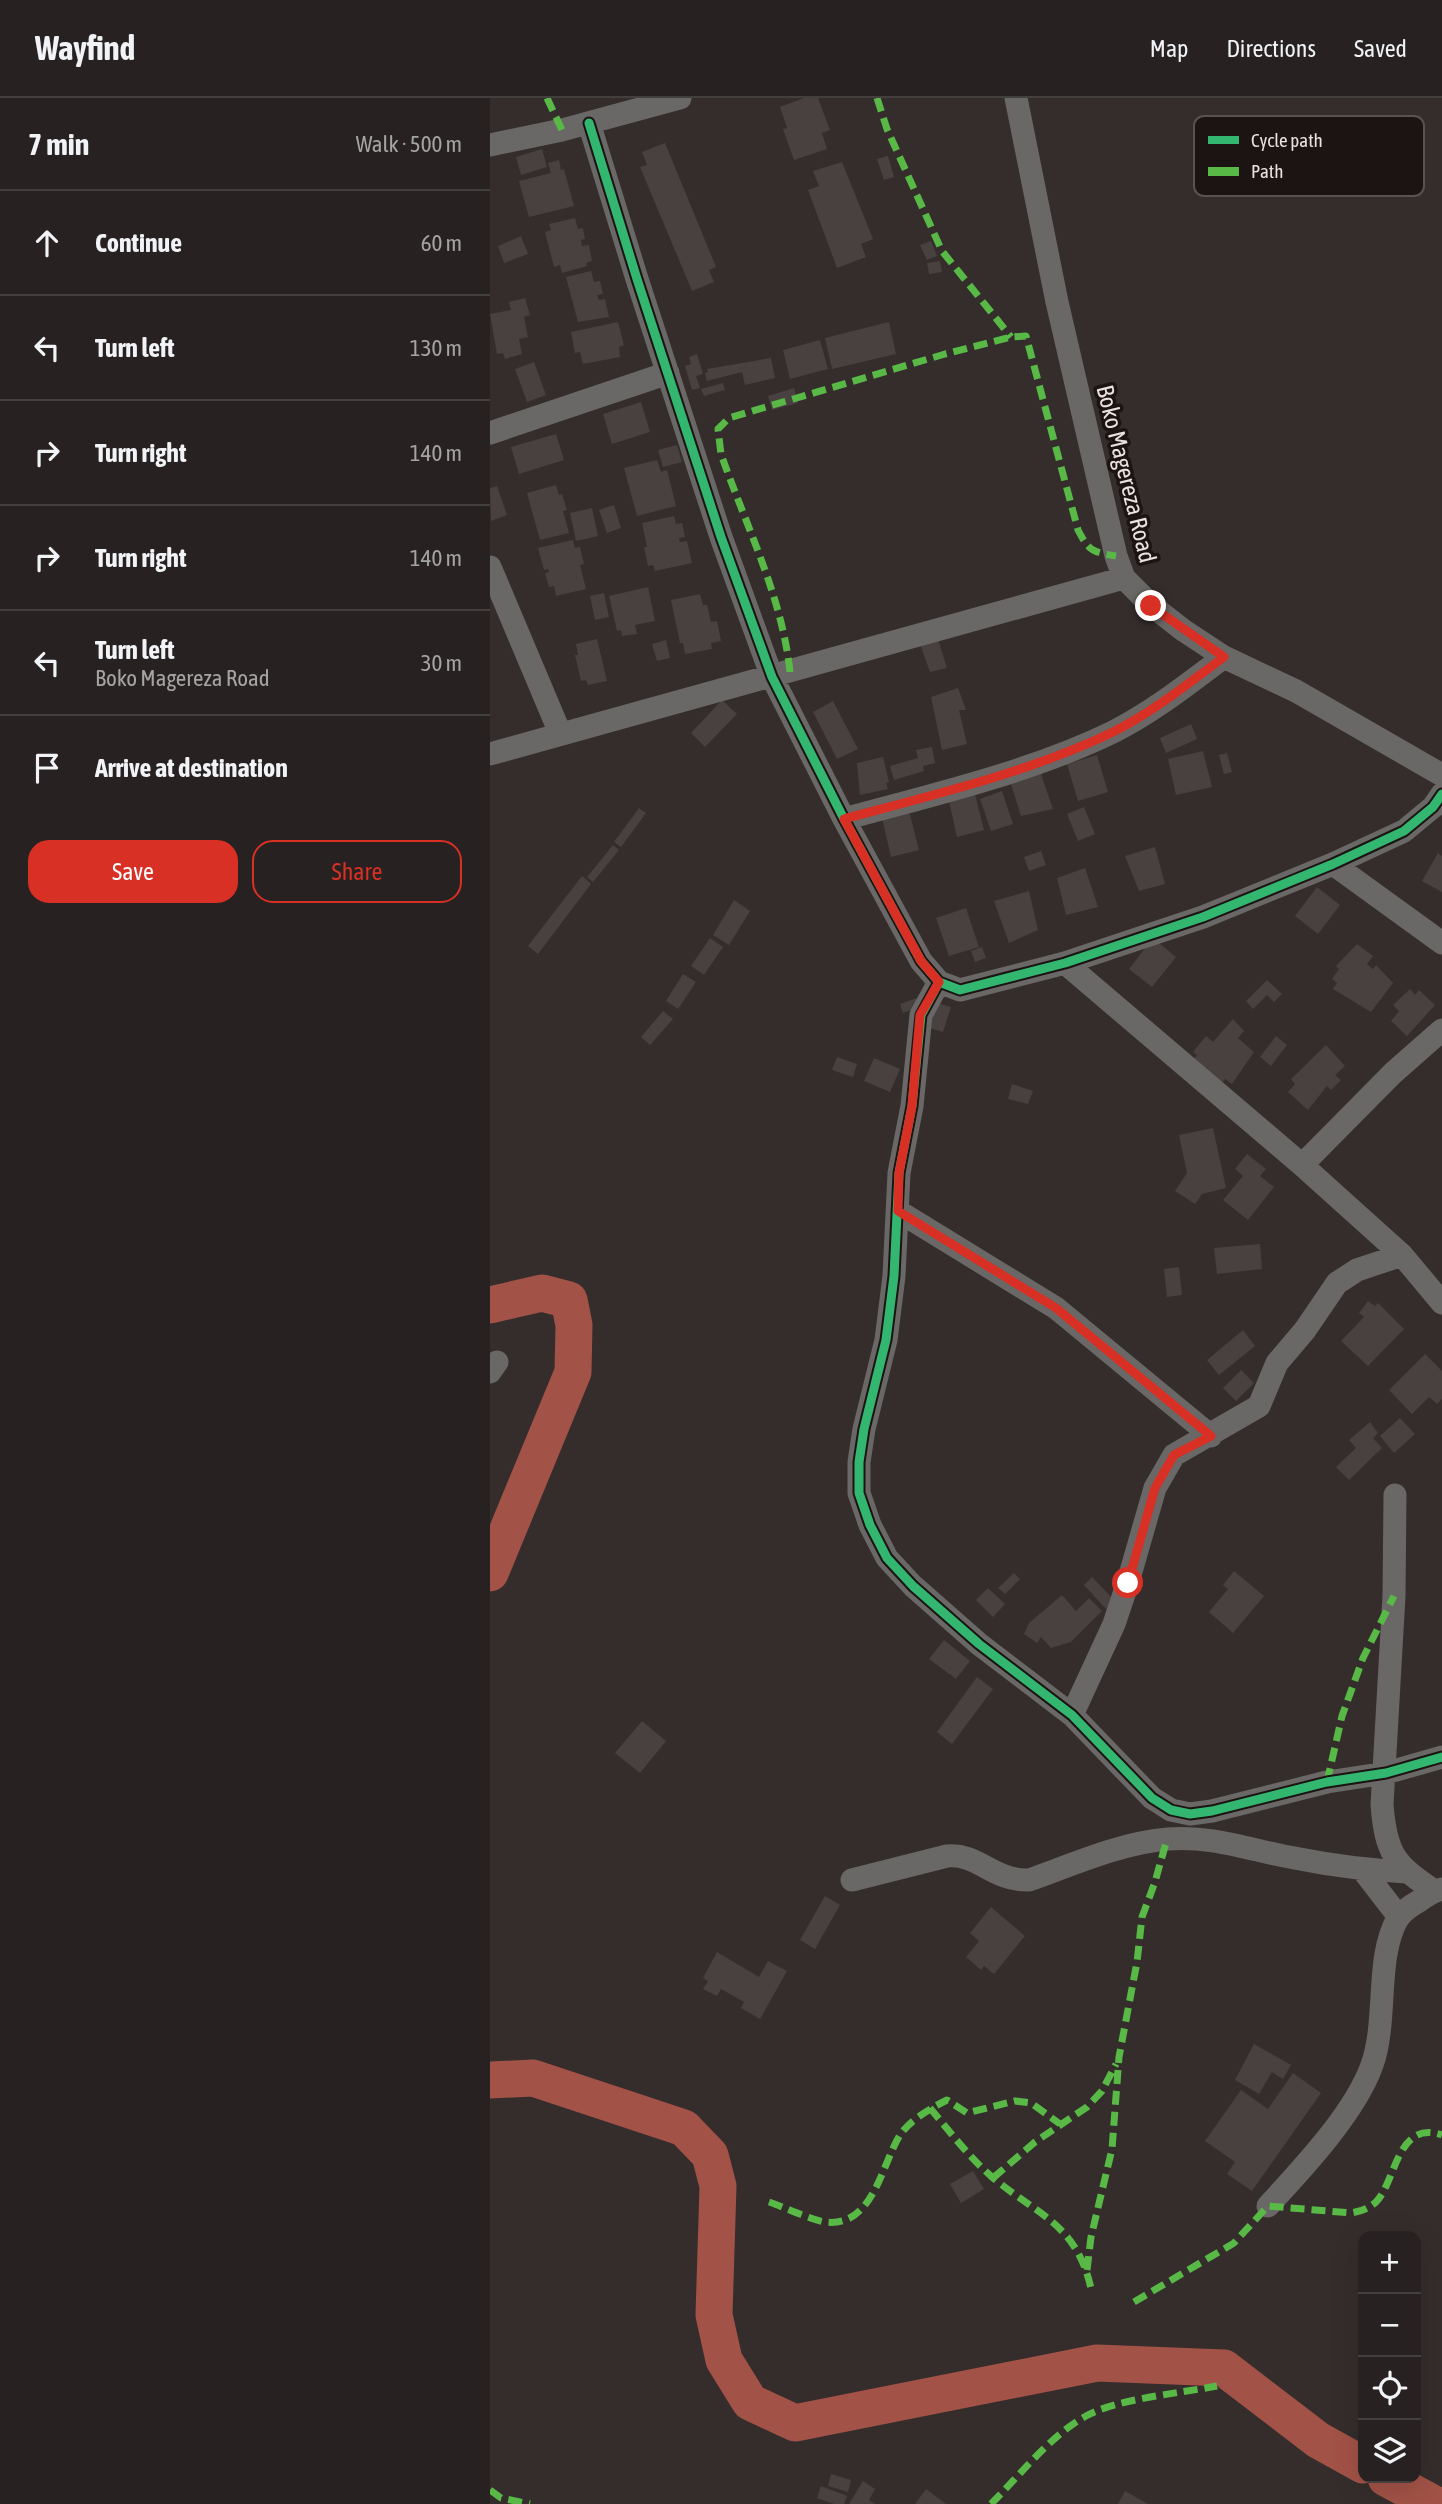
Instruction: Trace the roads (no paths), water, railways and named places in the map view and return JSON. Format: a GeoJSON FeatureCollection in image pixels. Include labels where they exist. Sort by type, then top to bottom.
{"type":"FeatureCollection","features":[{"type":"Feature","properties":{"kind":"street"},"geometry":{"type":"LineString","coordinates":[[490,145],[589,123],[680,98]]}},
{"type":"Feature","properties":{"kind":"street","name":"Boko Magereza Road"},"geometry":{"type":"LineString","coordinates":[[1016,98],[1057,302],[1116,556],[1124,578],[1151,606],[1224,657],[1296,691],[1442,775]]}},
{"type":"Feature","properties":{"kind":"street"},"geometry":{"type":"LineString","coordinates":[[589,123],[722,537],[772,677],[844,819],[921,961],[939,982],[960,990],[1065,963],[1203,917],[1333,864],[1404,831],[1433,807],[1442,794]]}},
{"type":"Feature","properties":{"kind":"street"},"geometry":{"type":"LineString","coordinates":[[490,433],[668,373]]}},
{"type":"Feature","properties":{"kind":"street"},"geometry":{"type":"LineString","coordinates":[[490,567],[560,733]]}},
{"type":"Feature","properties":{"kind":"street"},"geometry":{"type":"LineString","coordinates":[[490,754],[1124,578]]}},
{"type":"Feature","properties":{"kind":"street"},"geometry":{"type":"LineString","coordinates":[[844,819],[1064,754],[1115,731],[1156,706],[1224,657]]}},
{"type":"Feature","properties":{"kind":"street"},"geometry":{"type":"LineString","coordinates":[[1333,864],[1442,943]]}},
{"type":"Feature","properties":{"kind":"street"},"geometry":{"type":"LineString","coordinates":[[1065,963],[1402,1255],[1442,1303]]}},
{"type":"Feature","properties":{"kind":"street"},"geometry":{"type":"LineString","coordinates":[[939,982],[920,1015],[912,1106],[899,1173],[887,1340],[863,1429],[859,1462],[859,1493],[870,1525],[887,1558],[913,1586],[979,1644],[1072,1715],[1152,1798],[1171,1810],[1190,1814],[1212,1811],[1327,1782],[1386,1773],[1442,1757]]}},
{"type":"Feature","properties":{"kind":"street"},"geometry":{"type":"LineString","coordinates":[[1301,1165],[1393,1073],[1442,1030]]}},
{"type":"Feature","properties":{"kind":"street"},"geometry":{"type":"LineString","coordinates":[[898,1211],[1056,1308],[1211,1436]]}},
{"type":"Feature","properties":{"kind":"street"},"geometry":{"type":"LineString","coordinates":[[1072,1715],[1114,1624],[1155,1488],[1174,1455],[1259,1406],[1278,1363],[1305,1330],[1337,1283],[1357,1270],[1402,1255]]}},
{"type":"Feature","properties":{"kind":"street"},"geometry":{"type":"LineString","coordinates":[[1268,2207],[1328,2137],[1372,2066],[1379,2033],[1386,1962],[1399,1917],[1438,1890],[1406,1872],[1392,1853],[1384,1833],[1382,1805],[1386,1773],[1394,1596],[1395,1495]]}},
{"type":"Feature","properties":{"kind":"street"},"geometry":{"type":"LineString","coordinates":[[852,1880],[947,1856],[962,1855],[992,1873],[1016,1880],[1029,1880],[1130,1845],[1188,1838],[1362,1869],[1406,1872]]}},
{"type":"Feature","properties":{"kind":"street"},"geometry":{"type":"LineString","coordinates":[[1362,1869],[1399,1917]]}},
{"type":"Feature","properties":{"kind":"waterway"},"geometry":{"type":"LineString","coordinates":[[490,1305],[542,1293],[569,1300],[574,1325],[573,1372],[490,1573]]}},
{"type":"Feature","properties":{"kind":"waterway"},"geometry":{"type":"LineString","coordinates":[[490,2080],[533,2078],[684,2128],[710,2155],[718,2186],[714,2315],[724,2360],[750,2402],[795,2423],[1097,2363],[1224,2368],[1318,2440],[1358,2462]]}},
{"type":"Feature","properties":{"kind":"waterway"},"geometry":{"type":"LineString","coordinates":[[1395,2483],[1434,2504]]}}]}
